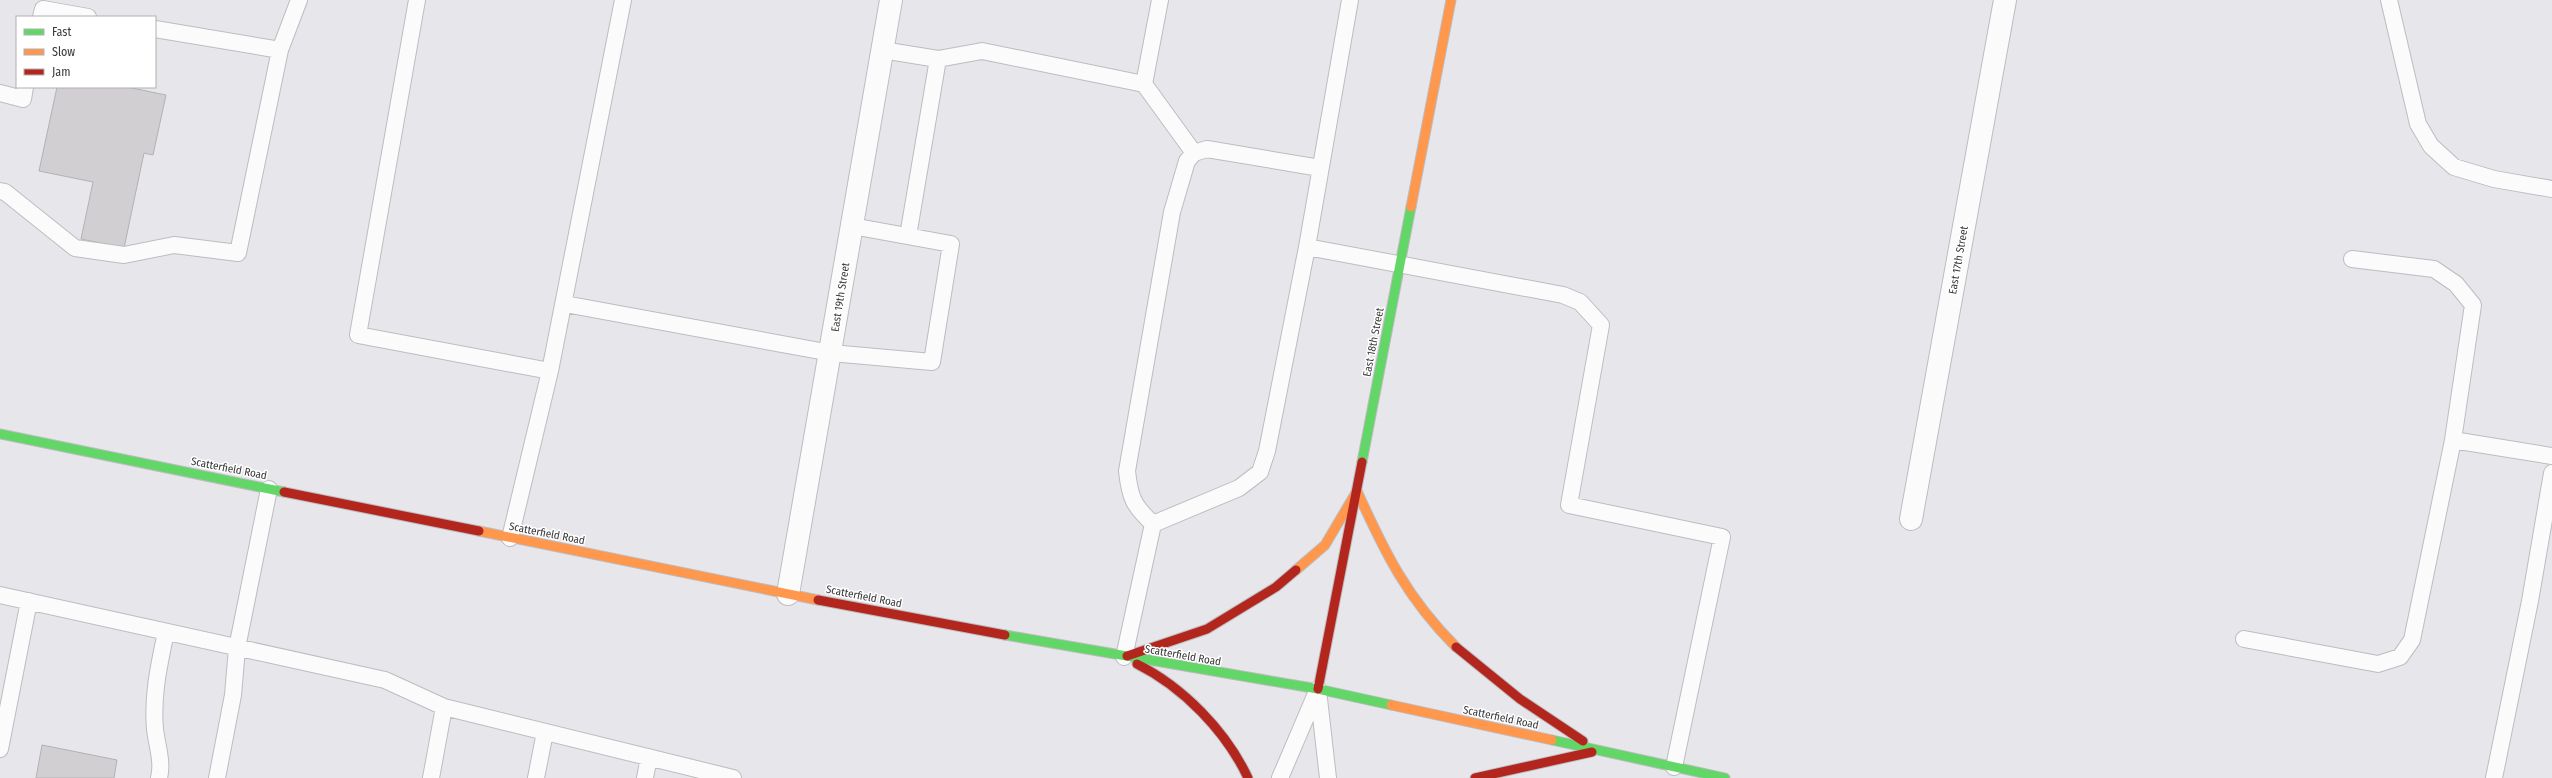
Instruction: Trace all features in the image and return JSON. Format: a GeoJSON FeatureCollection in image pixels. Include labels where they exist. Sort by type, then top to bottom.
{"type":"FeatureCollection","features":[{"type":"Feature","properties":{"kind":"main road","name":"East 18th Street"},"geometry":{"type":"LineString","coordinates":[[1318,689],[1451,0]]}},
{"type":"Feature","properties":{"kind":"main road","name":"Scatterfield Road"},"geometry":{"type":"LineString","coordinates":[[0,434],[788,594],[1124,657],[1318,689],[1674,766],[1716,777]]}},
{"type":"Feature","properties":{"kind":"main road"},"geometry":{"type":"LineString","coordinates":[[1124,657],[1207,629],[1276,587],[1325,545],[1357,491]]}},
{"type":"Feature","properties":{"kind":"main road"},"geometry":{"type":"LineString","coordinates":[[1357,491],[1391,562],[1422,611],[1468,656],[1544,718],[1599,751]]}},
{"type":"Feature","properties":{"kind":"main road"},"geometry":{"type":"LineString","coordinates":[[1124,657],[1162,678],[1211,725],[1243,765],[1248,778]]}},
{"type":"Feature","properties":{"kind":"main road"},"geometry":{"type":"LineString","coordinates":[[1474,778],[1599,751]]}},
{"type":"Feature","properties":{"kind":"street","name":"East 19th Street"},"geometry":{"type":"LineString","coordinates":[[788,594],[891,0]]}},
{"type":"Feature","properties":{"kind":"street","name":"East 17th Street"},"geometry":{"type":"LineString","coordinates":[[1911,519],[2005,0]]}},
{"type":"Feature","properties":{"kind":"lane"},"geometry":{"type":"LineString","coordinates":[[0,191],[5,192],[75,248],[124,255],[174,245],[238,253],[280,50],[299,0]]}},
{"type":"Feature","properties":{"kind":"lane"},"geometry":{"type":"LineString","coordinates":[[417,0],[358,335],[550,371]]}},
{"type":"Feature","properties":{"kind":"lane"},"geometry":{"type":"LineString","coordinates":[[510,538],[565,304],[623,0]]}},
{"type":"Feature","properties":{"kind":"lane"},"geometry":{"type":"LineString","coordinates":[[1144,84],[1160,0]]}},
{"type":"Feature","properties":{"kind":"lane"},"geometry":{"type":"LineString","coordinates":[[1152,524],[1239,488],[1260,472],[1267,451],[1307,247],[1350,0]]}},
{"type":"Feature","properties":{"kind":"lane"},"geometry":{"type":"LineString","coordinates":[[2389,0],[2418,124],[2431,146],[2454,167],[2494,179],[2552,189]]}},
{"type":"Feature","properties":{"kind":"lane"},"geometry":{"type":"LineString","coordinates":[[41,16],[43,9],[82,16]]}},
{"type":"Feature","properties":{"kind":"lane"},"geometry":{"type":"LineString","coordinates":[[156,28],[280,50]]}},
{"type":"Feature","properties":{"kind":"lane"},"geometry":{"type":"LineString","coordinates":[[882,50],[938,59],[982,51],[1144,84],[1194,153]]}},
{"type":"Feature","properties":{"kind":"lane"},"geometry":{"type":"LineString","coordinates":[[908,236],[938,59]]}},
{"type":"Feature","properties":{"kind":"lane"},"geometry":{"type":"LineString","coordinates":[[0,93],[23,99],[25,88]]}},
{"type":"Feature","properties":{"kind":"lane"},"geometry":{"type":"LineString","coordinates":[[1152,524],[1141,513],[1130,496],[1127,471],[1172,212],[1180,180],[1187,161],[1194,153],[1207,148],[1320,168]]}},
{"type":"Feature","properties":{"kind":"lane"},"geometry":{"type":"LineString","coordinates":[[565,304],[831,353],[932,362],[951,244],[852,226]]}},
{"type":"Feature","properties":{"kind":"lane"},"geometry":{"type":"LineString","coordinates":[[1307,247],[1563,295],[1580,302],[1601,325],[1569,505],[1722,537],[1674,766]]}},
{"type":"Feature","properties":{"kind":"lane"},"geometry":{"type":"LineString","coordinates":[[2244,639],[2378,664],[2400,658],[2412,640],[2453,440],[2473,305],[2456,284],[2434,269],[2352,259]]}},
{"type":"Feature","properties":{"kind":"lane"},"geometry":{"type":"LineString","coordinates":[[2453,440],[2552,456]]}},
{"type":"Feature","properties":{"kind":"lane"},"geometry":{"type":"LineString","coordinates":[[2494,778],[2530,601],[2552,472]]}},
{"type":"Feature","properties":{"kind":"lane"},"geometry":{"type":"LineString","coordinates":[[217,778],[233,695],[237,648],[268,489]]}},
{"type":"Feature","properties":{"kind":"lane"},"geometry":{"type":"LineString","coordinates":[[1124,657],[1152,524]]}},
{"type":"Feature","properties":{"kind":"lane"},"geometry":{"type":"LineString","coordinates":[[0,595],[385,680],[444,707],[733,778]]}},
{"type":"Feature","properties":{"kind":"lane"},"geometry":{"type":"LineString","coordinates":[[0,749],[29,601]]}},
{"type":"Feature","properties":{"kind":"lane"},"geometry":{"type":"LineString","coordinates":[[159,778],[161,769],[155,729],[155,682],[166,632]]}},
{"type":"Feature","properties":{"kind":"lane"},"geometry":{"type":"LineString","coordinates":[[1280,778],[1318,689]]}},
{"type":"Feature","properties":{"kind":"lane"},"geometry":{"type":"LineString","coordinates":[[1318,689],[1328,778]]}},
{"type":"Feature","properties":{"kind":"lane"},"geometry":{"type":"LineString","coordinates":[[431,778],[444,707]]}},
{"type":"Feature","properties":{"kind":"lane"},"geometry":{"type":"LineString","coordinates":[[536,778],[545,732]]}},
{"type":"Feature","properties":{"kind":"lane"},"geometry":{"type":"LineString","coordinates":[[645,778],[649,757]]}},
{"type":"Feature","properties":{"kind":"building"},"geometry":{"type":"Polygon","coordinates":[[[57,88],[132,88],[166,95],[153,155],[144,153],[124,248],[81,239],[93,182],[39,171],[57,88]]]}},
{"type":"Feature","properties":{"kind":"building"},"geometry":{"type":"Polygon","coordinates":[[[42,745],[117,760],[114,778],[36,778],[42,745]]]}},
{"type":"Feature","properties":{"kind":"traffic: fast"},"geometry":{"type":"LineString","coordinates":[[1362,462],[1411,207]]}},
{"type":"Feature","properties":{"kind":"traffic: fast"},"geometry":{"type":"LineString","coordinates":[[0,434],[284,492]]}},
{"type":"Feature","properties":{"kind":"traffic: fast"},"geometry":{"type":"LineString","coordinates":[[1005,635],[1318,689],[1391,705]]}},
{"type":"Feature","properties":{"kind":"traffic: fast"},"geometry":{"type":"LineString","coordinates":[[1552,740],[1725,778]]}},
{"type":"Feature","properties":{"kind":"traffic: slow"},"geometry":{"type":"LineString","coordinates":[[1411,207],[1451,0]]}},
{"type":"Feature","properties":{"kind":"traffic: slow"},"geometry":{"type":"LineString","coordinates":[[1357,491],[1377,535],[1399,574],[1424,611],[1456,647]]}},
{"type":"Feature","properties":{"kind":"traffic: slow"},"geometry":{"type":"LineString","coordinates":[[1296,570],[1325,545],[1357,491]]}},
{"type":"Feature","properties":{"kind":"traffic: slow"},"geometry":{"type":"LineString","coordinates":[[479,531],[818,600]]}},
{"type":"Feature","properties":{"kind":"traffic: slow"},"geometry":{"type":"LineString","coordinates":[[1391,705],[1552,740]]}},
{"type":"Feature","properties":{"kind":"traffic: jam"},"geometry":{"type":"LineString","coordinates":[[1318,689],[1362,462]]}},
{"type":"Feature","properties":{"kind":"traffic: jam"},"geometry":{"type":"LineString","coordinates":[[284,492],[479,531]]}},
{"type":"Feature","properties":{"kind":"traffic: jam"},"geometry":{"type":"LineString","coordinates":[[1127,656],[1207,629],[1276,587],[1296,570]]}},
{"type":"Feature","properties":{"kind":"traffic: jam"},"geometry":{"type":"LineString","coordinates":[[818,600],[1005,635]]}},
{"type":"Feature","properties":{"kind":"traffic: jam"},"geometry":{"type":"LineString","coordinates":[[1456,647],[1520,699],[1583,741]]}},
{"type":"Feature","properties":{"kind":"traffic: jam"},"geometry":{"type":"LineString","coordinates":[[1137,664],[1171,685],[1202,712],[1228,744],[1248,778]]}},
{"type":"Feature","properties":{"kind":"traffic: jam"},"geometry":{"type":"LineString","coordinates":[[1475,778],[1592,752]]}}]}
